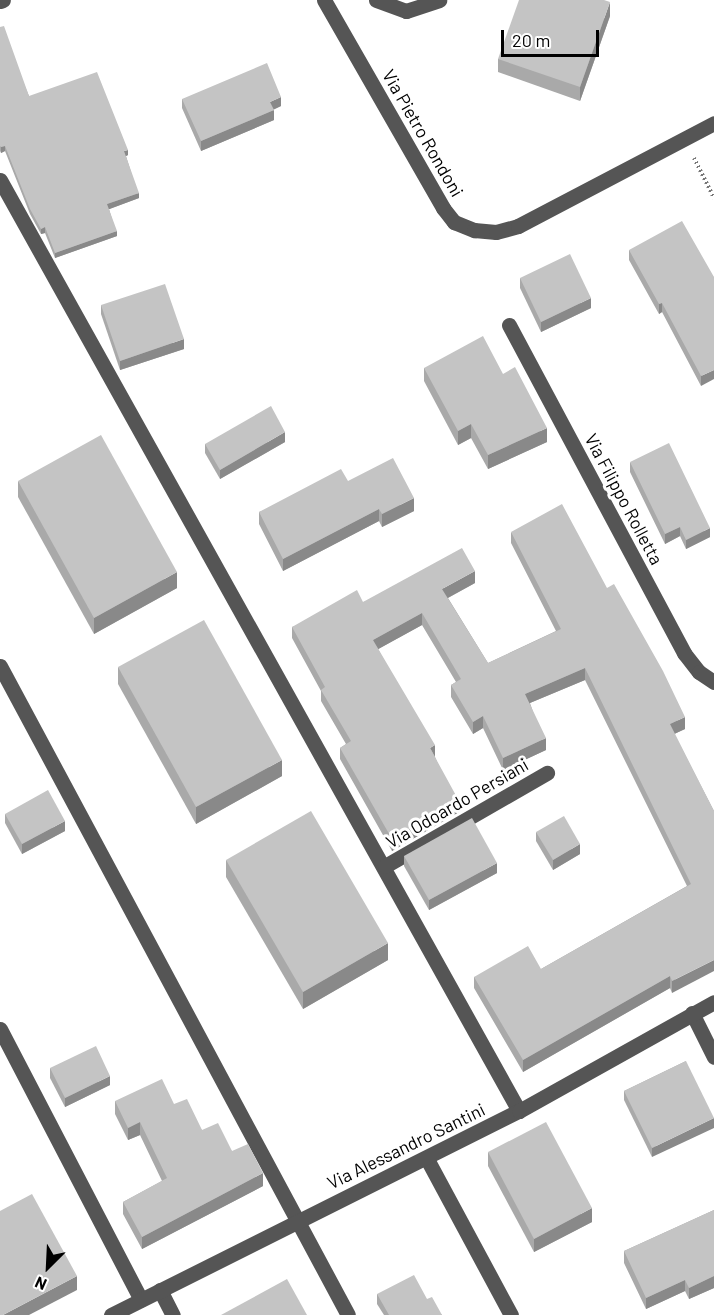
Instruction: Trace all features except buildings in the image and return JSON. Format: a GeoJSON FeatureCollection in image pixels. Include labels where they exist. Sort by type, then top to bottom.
{"type":"FeatureCollection","features":[{"type":"Feature","properties":{"kind":"street","name":"Via Pietro Rondoni"},"geometry":{"type":"LineString","coordinates":[[324,0],[438,201],[448,215],[463,226],[485,232],[518,226],[714,123]]}},
{"type":"Feature","properties":{"kind":"street"},"geometry":{"type":"LineString","coordinates":[[376,0],[406,11],[439,0]]}},
{"type":"Feature","properties":{"kind":"street"},"geometry":{"type":"LineString","coordinates":[[0,180],[385,866],[519,1111]]}},
{"type":"Feature","properties":{"kind":"street","name":"Via Filippo Rolletta"},"geometry":{"type":"LineString","coordinates":[[509,326],[684,652],[699,672],[714,682]]}},
{"type":"Feature","properties":{"kind":"street"},"geometry":{"type":"LineString","coordinates":[[0,666],[348,1315]]}},
{"type":"Feature","properties":{"kind":"street","name":"Via Odoardo Persiani"},"geometry":{"type":"LineString","coordinates":[[385,866],[547,773]]}},
{"type":"Feature","properties":{"kind":"street","name":"Via Alessandro Santini"},"geometry":{"type":"LineString","coordinates":[[111,1315],[428,1159],[714,1002]]}},
{"type":"Feature","properties":{"kind":"street"},"geometry":{"type":"LineString","coordinates":[[692,1013],[714,1057]]}},
{"type":"Feature","properties":{"kind":"street"},"geometry":{"type":"LineString","coordinates":[[0,1029],[141,1300]]}},
{"type":"Feature","properties":{"kind":"street"},"geometry":{"type":"LineString","coordinates":[[428,1159],[511,1315]]}},
{"type":"Feature","properties":{"kind":"street"},"geometry":{"type":"LineString","coordinates":[[160,1290],[173,1315]]}},
{"type":"Feature","properties":{"kind":"path"},"geometry":{"type":"LineString","coordinates":[[684,139],[714,198]]}}]}
